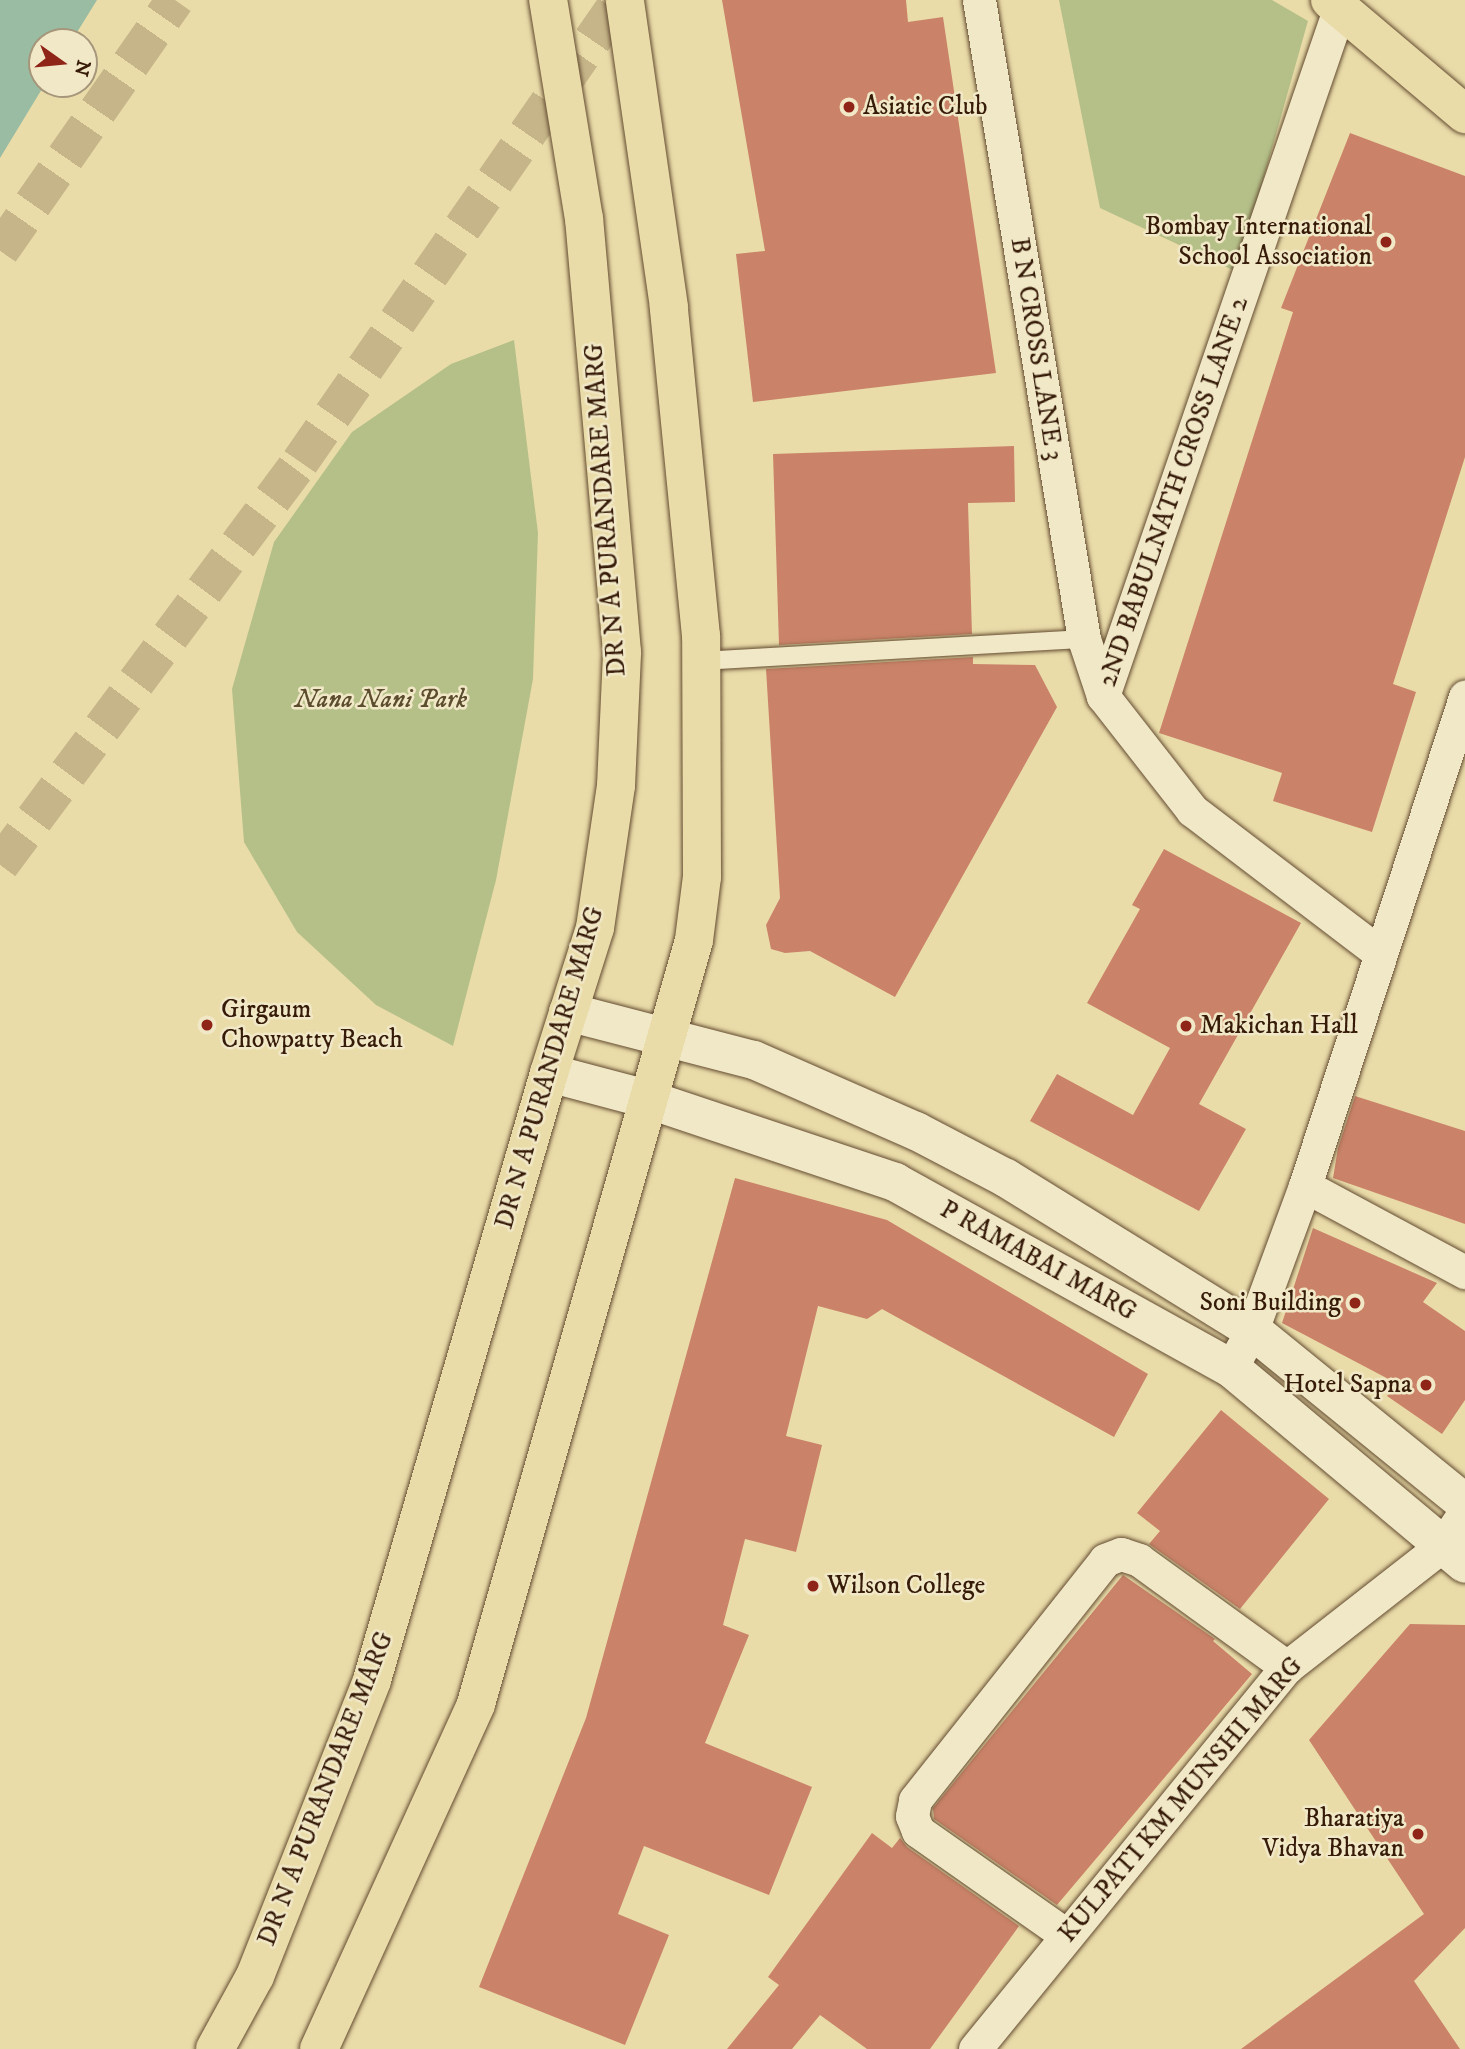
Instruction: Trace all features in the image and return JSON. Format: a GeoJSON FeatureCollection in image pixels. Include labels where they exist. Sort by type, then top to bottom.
{"type":"FeatureCollection","features":[{"type":"Feature","properties":{"kind":"main road","name":"DR N A PURANDARE MARG"},"geometry":{"type":"LineString","coordinates":[[215,2049],[255,1976],[372,1680],[549,1073],[595,928],[616,786],[622,652],[584,219],[548,0]]}},
{"type":"Feature","properties":{"kind":"main road"},"geometry":{"type":"LineString","coordinates":[[318,2049],[476,1704],[694,940],[702,877],[701,661],[669,307],[625,0]]}},
{"type":"Feature","properties":{"kind":"main road"},"geometry":{"type":"LineString","coordinates":[[1335,4],[1465,114]]}},
{"type":"Feature","properties":{"kind":"main road","name":"P RAMABAI MARG"},"geometry":{"type":"LineString","coordinates":[[568,1012],[754,1060],[916,1131],[1006,1178],[1252,1330],[1465,1503]]}},
{"type":"Feature","properties":{"kind":"main road","name":"P RAMABAI MARG"},"geometry":{"type":"LineString","coordinates":[[549,1073],[647,1099],[894,1182],[1231,1368],[1453,1555]]}},
{"type":"Feature","properties":{"kind":"main road"},"geometry":{"type":"LineString","coordinates":[[894,1182],[916,1131]]}},
{"type":"Feature","properties":{"kind":"street","name":"B N CROSS LANE 3"},"geometry":{"type":"LineString","coordinates":[[979,0],[1084,639],[1103,696]]}},
{"type":"Feature","properties":{"kind":"street","name":"2ND BABULNATH CROSS LANE 2"},"geometry":{"type":"LineString","coordinates":[[1335,4],[1103,696],[1192,810],[1380,953]]}},
{"type":"Feature","properties":{"kind":"street"},"geometry":{"type":"LineString","coordinates":[[1231,1368],[1252,1330],[1305,1186],[1465,697]]}},
{"type":"Feature","properties":{"kind":"street"},"geometry":{"type":"LineString","coordinates":[[1305,1186],[1465,1272]]}},
{"type":"Feature","properties":{"kind":"street","name":"KULPATI KM MUNSHI MARG"},"geometry":{"type":"LineString","coordinates":[[975,2049],[1287,1667],[1453,1555],[1465,1512]]}},
{"type":"Feature","properties":{"kind":"street"},"geometry":{"type":"LineString","coordinates":[[1066,1935],[918,1831],[912,1816],[915,1800],[1105,1560],[1121,1554],[1139,1560],[1287,1667]]}},
{"type":"Feature","properties":{"kind":"lane"},"geometry":{"type":"LineString","coordinates":[[701,661],[1084,639]]}},
{"type":"Feature","properties":{"kind":"green space"},"geometry":{"type":"Polygon","coordinates":[[[1059,0],[1272,0],[1308,21],[1237,272],[1100,208],[1059,0]]]}},
{"type":"Feature","properties":{"kind":"green space","name":"Nana Nani Park"},"geometry":{"type":"Polygon","coordinates":[[[514,340],[538,533],[533,679],[496,880],[453,1046],[376,1005],[297,932],[244,842],[232,689],[274,542],[352,432],[451,364],[514,340]]]}},
{"type":"Feature","properties":{"kind":"shaded area"},"geometry":{"type":"Polygon","coordinates":[[[0,0],[97,0],[80,28],[28,28],[28,98],[36,98],[0,158],[0,0]]]}},
{"type":"Feature","properties":{"kind":"building"},"geometry":{"type":"Polygon","coordinates":[[[722,0],[906,0],[908,22],[943,17],[996,373],[753,402],[736,254],[765,251],[722,0]]]}},
{"type":"Feature","properties":{"kind":"building"},"geometry":{"type":"Polygon","coordinates":[[[1350,133],[1465,176],[1465,457],[1393,684],[1416,692],[1372,832],[1273,801],[1282,773],[1159,733],[1293,312],[1281,308],[1350,133]]]}},
{"type":"Feature","properties":{"kind":"building"},"geometry":{"type":"Polygon","coordinates":[[[1014,446],[1015,502],[968,503],[972,634],[779,645],[773,454],[1014,446]]]}},
{"type":"Feature","properties":{"kind":"building"},"geometry":{"type":"Polygon","coordinates":[[[973,657],[973,664],[1035,665],[1057,707],[895,997],[810,951],[785,953],[771,949],[766,925],[780,898],[766,669],[973,657]]]}},
{"type":"Feature","properties":{"kind":"building","name":"Makichan Hall"},"geometry":{"type":"Polygon","coordinates":[[[1164,849],[1301,923],[1199,1104],[1246,1129],[1199,1211],[1030,1121],[1057,1074],[1133,1115],[1170,1048],[1087,1003],[1140,909],[1132,905],[1164,849]]]}},
{"type":"Feature","properties":{"kind":"building"},"geometry":{"type":"Polygon","coordinates":[[[1355,1096],[1465,1131],[1465,1224],[1333,1178],[1338,1148],[1355,1096]]]}},
{"type":"Feature","properties":{"kind":"building"},"geometry":{"type":"Polygon","coordinates":[[[735,1178],[887,1220],[1148,1374],[1114,1437],[882,1309],[867,1319],[818,1306],[786,1436],[822,1445],[796,1552],[745,1539],[723,1625],[749,1635],[705,1743],[812,1787],[769,1895],[644,1846],[618,1914],[669,1935],[625,2045],[479,1987],[586,1718],[735,1178]]]}},
{"type":"Feature","properties":{"kind":"building","name":"Soni Building"},"geometry":{"type":"Polygon","coordinates":[[[1313,1228],[1437,1283],[1423,1302],[1465,1331],[1465,1400],[1442,1434],[1387,1396],[1396,1383],[1282,1323],[1313,1228]]]}},
{"type":"Feature","properties":{"kind":"building"},"geometry":{"type":"Polygon","coordinates":[[[1221,1410],[1329,1499],[1240,1609],[1149,1544],[1160,1531],[1137,1513],[1221,1410]]]}},
{"type":"Feature","properties":{"kind":"building"},"geometry":{"type":"Polygon","coordinates":[[[1123,1575],[1215,1639],[1213,1641],[1252,1674],[1057,1905],[934,1819],[933,1808],[1123,1575]]]}},
{"type":"Feature","properties":{"kind":"building","name":"Bharatiya Vidya Bhavan"},"geometry":{"type":"Polygon","coordinates":[[[1410,1624],[1465,1625],[1465,1928],[1414,1981],[1460,2049],[1241,2049],[1424,1914],[1309,1740],[1410,1624]]]}},
{"type":"Feature","properties":{"kind":"building"},"geometry":{"type":"Polygon","coordinates":[[[872,1833],[892,1848],[900,1838],[907,1847],[1019,1926],[930,2049],[867,2049],[820,2015],[792,2049],[727,2049],[779,1985],[768,1977],[872,1833]]]}},
{"type":"Feature","properties":{"kind":"tunnel"},"geometry":{"type":"LineString","coordinates":[[0,251],[175,0]]}},
{"type":"Feature","properties":{"kind":"tunnel"},"geometry":{"type":"LineString","coordinates":[[0,865],[300,462],[620,0]]}},
{"type":"Feature","properties":{"kind":"place","name":"Asiatic Club"},"geometry":{"type":"Point","coordinates":[849,107]}},
{"type":"Feature","properties":{"kind":"place","name":"Bombay International School Association"},"geometry":{"type":"Point","coordinates":[1386,242]}},
{"type":"Feature","properties":{"kind":"place","name":"Girgaum Chowpatty Beach"},"geometry":{"type":"Point","coordinates":[207,1025]}},
{"type":"Feature","properties":{"kind":"place","name":"Makichan Hall"},"geometry":{"type":"Point","coordinates":[1186,1026]}},
{"type":"Feature","properties":{"kind":"place","name":"Soni Building"},"geometry":{"type":"Point","coordinates":[1355,1303]}},
{"type":"Feature","properties":{"kind":"place","name":"Hotel Sapna"},"geometry":{"type":"Point","coordinates":[1426,1385]}},
{"type":"Feature","properties":{"kind":"place","name":"Wilson College"},"geometry":{"type":"Point","coordinates":[813,1586]}},
{"type":"Feature","properties":{"kind":"place","name":"Bharatiya Vidya Bhavan"},"geometry":{"type":"Point","coordinates":[1418,1834]}}]}
